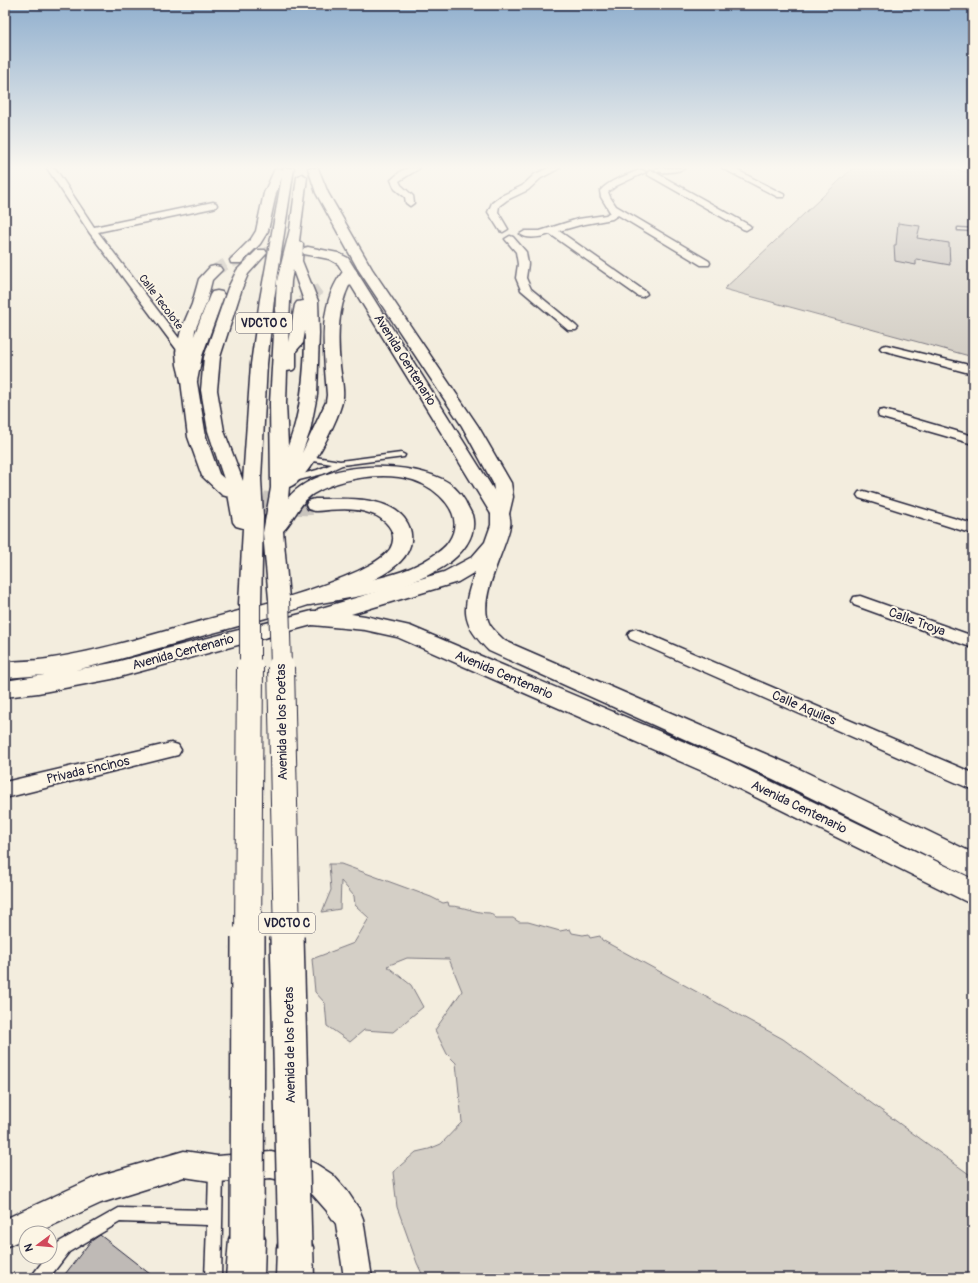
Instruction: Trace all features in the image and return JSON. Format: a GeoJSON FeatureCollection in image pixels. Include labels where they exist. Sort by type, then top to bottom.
{"type":"FeatureCollection","features":[{"type":"Feature","properties":{"kind":"main road"},"geometry":{"type":"LineString","coordinates":[[229,491],[211,476],[198,437],[192,409],[190,381],[194,356],[219,278],[256,241],[263,228]]}},
{"type":"Feature","properties":{"kind":"main road","name":"VDCTO C"},"geometry":{"type":"LineString","coordinates":[[245,1278],[247,1239],[250,604],[253,517],[252,479],[259,364],[267,299],[279,228]]}},
{"type":"Feature","properties":{"kind":"main road","name":"VDCTO C"},"geometry":{"type":"LineString","coordinates":[[283,398],[284,281],[300,241],[301,228]]}},
{"type":"Feature","properties":{"kind":"main road"},"geometry":{"type":"LineString","coordinates":[[341,228],[426,361],[464,417],[502,483],[504,497],[500,514]]}},
{"type":"Feature","properties":{"kind":"main road"},"geometry":{"type":"LineString","coordinates":[[300,241],[333,256],[347,266]]}},
{"type":"Feature","properties":{"kind":"main road"},"geometry":{"type":"LineString","coordinates":[[284,484],[302,431],[309,395],[317,368],[325,315],[320,296],[300,241]]}},
{"type":"Feature","properties":{"kind":"main road"},"geometry":{"type":"LineString","coordinates":[[246,257],[263,253],[242,273],[235,288],[212,357],[209,390],[216,431],[236,488],[251,561]]}},
{"type":"Feature","properties":{"kind":"main road"},"geometry":{"type":"LineString","coordinates":[[327,285],[341,275],[347,266]]}},
{"type":"Feature","properties":{"kind":"main road"},"geometry":{"type":"LineString","coordinates":[[331,398],[332,313],[347,266]]}},
{"type":"Feature","properties":{"kind":"main road","name":"Avenida Centenario"},"geometry":{"type":"LineString","coordinates":[[347,266],[426,384],[500,514],[501,525],[478,596],[476,613],[483,632],[498,646],[582,696],[718,767],[973,893]]}},
{"type":"Feature","properties":{"kind":"main road"},"geometry":{"type":"LineString","coordinates":[[190,381],[185,365],[184,352],[188,330],[199,304],[206,279],[219,278]]}},
{"type":"Feature","properties":{"kind":"main road"},"geometry":{"type":"LineString","coordinates":[[304,303],[300,310],[296,342],[300,352],[296,413],[304,421]]}},
{"type":"Feature","properties":{"kind":"main road"},"geometry":{"type":"LineString","coordinates":[[283,398],[289,350],[296,342]]}},
{"type":"Feature","properties":{"kind":"main road"},"geometry":{"type":"LineString","coordinates":[[426,361],[424,371],[426,384],[449,409],[464,417]]}},
{"type":"Feature","properties":{"kind":"main road"},"geometry":{"type":"LineString","coordinates":[[298,372],[317,368]]}},
{"type":"Feature","properties":{"kind":"main road"},"geometry":{"type":"LineString","coordinates":[[284,484],[311,446],[334,402],[331,398],[326,379],[317,368]]}},
{"type":"Feature","properties":{"kind":"main road"},"geometry":{"type":"LineString","coordinates":[[311,446],[318,405],[317,368]]}},
{"type":"Feature","properties":{"kind":"main road","name":"Avenida de los Poetas"},"geometry":{"type":"LineString","coordinates":[[283,398],[283,451],[279,456],[284,484],[273,533],[279,599],[295,1262]]}},
{"type":"Feature","properties":{"kind":"main road"},"geometry":{"type":"LineString","coordinates":[[273,533],[294,502],[303,492],[316,484],[340,476],[374,471],[397,472],[430,480],[445,488],[454,497],[460,507],[464,529],[458,542],[449,553],[432,564],[412,573],[311,608]]}},
{"type":"Feature","properties":{"kind":"main road","name":"Avenida Centenario"},"geometry":{"type":"LineString","coordinates":[[5,688],[38,685],[112,671],[311,608],[385,564],[397,553],[402,543],[402,532],[394,519],[381,511],[365,506],[315,505]]}},
{"type":"Feature","properties":{"kind":"main road"},"geometry":{"type":"LineString","coordinates":[[311,608],[374,601],[451,577],[479,561],[494,544]]}},
{"type":"Feature","properties":{"kind":"main road","name":"Avenida Centenario"},"geometry":{"type":"LineString","coordinates":[[5,670],[52,667],[311,608],[402,631],[582,696],[782,772],[973,866]]}},
{"type":"Feature","properties":{"kind":"street"},"geometry":{"type":"LineString","coordinates":[[92,230],[102,228]]}},
{"type":"Feature","properties":{"kind":"street"},"geometry":{"type":"LineString","coordinates":[[512,228],[515,230],[520,238],[510,239],[498,236],[497,232],[515,230],[540,234],[561,228]]}},
{"type":"Feature","properties":{"kind":"street"},"geometry":{"type":"LineString","coordinates":[[646,228],[705,263]]}},
{"type":"Feature","properties":{"kind":"street","name":"Calle Tecolote"},"geometry":{"type":"LineString","coordinates":[[92,230],[184,352]]}},
{"type":"Feature","properties":{"kind":"street"},"geometry":{"type":"LineString","coordinates":[[552,231],[642,294]]}},
{"type":"Feature","properties":{"kind":"street"},"geometry":{"type":"LineString","coordinates":[[510,239],[521,252],[523,264],[521,278],[526,290],[572,328]]}},
{"type":"Feature","properties":{"kind":"street"},"geometry":{"type":"LineString","coordinates":[[886,348],[973,370]]}},
{"type":"Feature","properties":{"kind":"street"},"geometry":{"type":"LineString","coordinates":[[884,414],[973,440]]}},
{"type":"Feature","properties":{"kind":"street"},"geometry":{"type":"LineString","coordinates":[[864,495],[973,529]]}},
{"type":"Feature","properties":{"kind":"street","name":"Calle Troya"},"geometry":{"type":"LineString","coordinates":[[860,601],[973,642]]}},
{"type":"Feature","properties":{"kind":"street","name":"Calle Aquiles"},"geometry":{"type":"LineString","coordinates":[[636,635],[973,782]]}},
{"type":"Feature","properties":{"kind":"street","name":"Privada Encinos"},"geometry":{"type":"LineString","coordinates":[[5,790],[171,750]]}},
{"type":"Feature","properties":{"kind":"street"},"geometry":{"type":"LineString","coordinates":[[5,1233],[98,1190],[184,1164],[216,1169],[270,1166],[307,1173],[323,1185],[337,1201],[349,1219],[358,1278]]}},
{"type":"Feature","properties":{"kind":"lane"},"geometry":{"type":"LineString","coordinates":[[960,229],[973,230]]}},
{"type":"Feature","properties":{"kind":"lane"},"geometry":{"type":"LineString","coordinates":[[311,446],[340,463]]}},
{"type":"Feature","properties":{"kind":"lane"},"geometry":{"type":"LineString","coordinates":[[284,484],[320,472],[340,463],[401,454]]}},
{"type":"Feature","properties":{"kind":"lane"},"geometry":{"type":"LineString","coordinates":[[213,1278],[216,1169]]}},
{"type":"Feature","properties":{"kind":"lane"},"geometry":{"type":"LineString","coordinates":[[38,1278],[64,1247],[119,1215],[215,1218]]}},
{"type":"Feature","properties":{"kind":"shaded area"},"geometry":{"type":"Polygon","coordinates":[[[789,228],[973,228],[973,357],[724,289],[789,228]]]}},
{"type":"Feature","properties":{"kind":"shaded area"},"geometry":{"type":"Polygon","coordinates":[[[329,864],[341,864],[431,897],[443,903],[448,902],[449,906],[490,913],[496,918],[513,918],[519,922],[528,922],[560,931],[570,929],[572,933],[583,935],[588,934],[590,938],[600,936],[602,940],[783,1039],[973,1177],[973,1278],[424,1278],[417,1263],[397,1207],[393,1172],[416,1152],[441,1144],[462,1122],[456,1063],[447,1054],[435,1030],[462,991],[449,959],[407,958],[387,966],[411,985],[423,1007],[393,1032],[364,1030],[350,1042],[327,1026],[325,1003],[315,992],[312,959],[354,943],[369,918],[355,905],[354,896],[341,881],[340,909],[322,912],[331,890],[329,864]]]}},
{"type":"Feature","properties":{"kind":"building"},"geometry":{"type":"Polygon","coordinates":[[[898,228],[920,228],[917,238],[949,243],[950,265],[916,259],[916,265],[895,261],[894,245],[896,245],[898,228]]]}},
{"type":"Feature","properties":{"kind":"building"},"geometry":{"type":"Polygon","coordinates":[[[100,1235],[155,1278],[62,1278],[90,1242],[100,1235]]]}},
{"type":"Feature","properties":{"kind":"tunnel"},"geometry":{"type":"LineString","coordinates":[[265,253],[308,251]]}},
{"type":"Feature","properties":{"kind":"tunnel"},"geometry":{"type":"LineString","coordinates":[[215,270],[228,263],[246,257]]}},
{"type":"Feature","properties":{"kind":"tunnel"},"geometry":{"type":"LineString","coordinates":[[310,296],[323,287]]}},
{"type":"Feature","properties":{"kind":"tunnel"},"geometry":{"type":"LineString","coordinates":[[304,303],[312,295]]}},
{"type":"Feature","properties":{"kind":"tunnel"},"geometry":{"type":"LineString","coordinates":[[234,493],[274,503],[315,505]]}}]}
